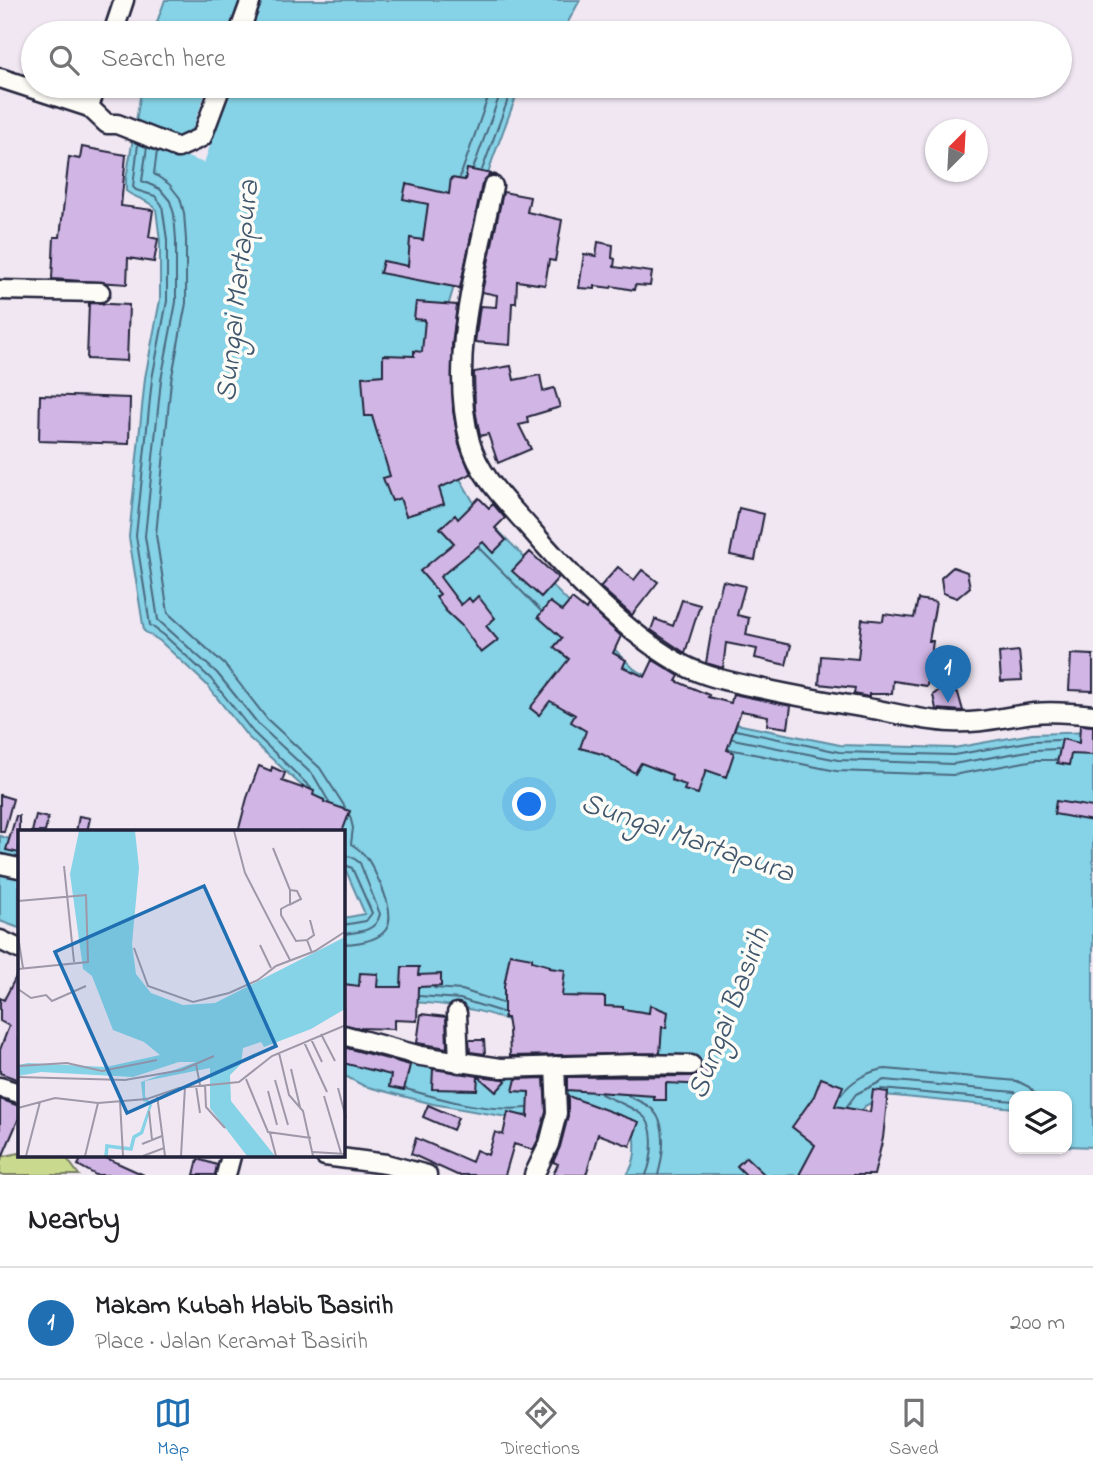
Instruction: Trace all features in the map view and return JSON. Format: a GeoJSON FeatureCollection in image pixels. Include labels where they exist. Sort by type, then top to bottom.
{"type":"FeatureCollection","features":[{"type":"Feature","properties":{"kind":"street"},"geometry":{"type":"LineString","coordinates":[[117,21],[124,0]]}},
{"type":"Feature","properties":{"kind":"street"},"geometry":{"type":"LineString","coordinates":[[243,21],[251,0]]}},
{"type":"Feature","properties":{"kind":"street"},"geometry":{"type":"LineString","coordinates":[[0,78],[21,85]]}},
{"type":"Feature","properties":{"kind":"street"},"geometry":{"type":"LineString","coordinates":[[61,98],[89,107],[107,124],[117,124],[178,148],[202,137],[216,98]]}},
{"type":"Feature","properties":{"kind":"street"},"geometry":{"type":"LineString","coordinates":[[89,107],[92,98]]}},
{"type":"Feature","properties":{"kind":"street"},"geometry":{"type":"LineString","coordinates":[[493,186],[469,303],[462,363],[463,408],[470,442],[484,474],[550,551],[594,596],[646,641],[685,666],[728,681],[950,722],[977,722],[1050,712],[1093,715]]}},
{"type":"Feature","properties":{"kind":"street"},"geometry":{"type":"LineString","coordinates":[[0,290],[100,292]]}},
{"type":"Feature","properties":{"kind":"street"},"geometry":{"type":"LineString","coordinates":[[0,864],[18,868]]}},
{"type":"Feature","properties":{"kind":"street"},"geometry":{"type":"LineString","coordinates":[[0,940],[18,948]]}},
{"type":"Feature","properties":{"kind":"street"},"geometry":{"type":"LineString","coordinates":[[457,1013],[459,1063]]}},
{"type":"Feature","properties":{"kind":"street"},"geometry":{"type":"LineString","coordinates":[[345,1036],[421,1056],[501,1068],[691,1065]]}},
{"type":"Feature","properties":{"kind":"street"},"geometry":{"type":"LineString","coordinates":[[534,1175],[549,1144],[557,1112],[555,1066]]}},
{"type":"Feature","properties":{"kind":"street"},"geometry":{"type":"LineString","coordinates":[[0,1087],[18,1093]]}},
{"type":"Feature","properties":{"kind":"street"},"geometry":{"type":"LineString","coordinates":[[226,1175],[230,1158]]}},
{"type":"Feature","properties":{"kind":"street"},"geometry":{"type":"LineString","coordinates":[[342,1158],[375,1162],[427,1175]]}},
{"type":"Feature","properties":{"kind":"green space"},"geometry":{"type":"Polygon","coordinates":[[[18,1153],[18,1158],[66,1158],[79,1175],[0,1175],[0,1157],[18,1153]]]}},
{"type":"Feature","properties":{"kind":"water"},"geometry":{"type":"Polygon","coordinates":[[[165,0],[580,0],[569,21],[157,21],[165,0]]]}},
{"type":"Feature","properties":{"kind":"water"},"geometry":{"type":"Polygon","coordinates":[[[140,98],[516,98],[492,161],[435,349],[444,451],[478,510],[634,669],[741,725],[840,745],[954,748],[1032,734],[1093,732],[1093,1147],[1072,1146],[1072,1091],[1009,1091],[1009,1107],[885,1095],[865,1106],[854,1126],[838,1175],[627,1175],[635,1153],[634,1128],[594,1108],[507,1117],[433,1104],[364,1086],[345,1076],[345,1045],[450,1071],[510,1078],[561,1071],[567,1065],[562,1049],[519,1025],[498,1017],[455,1006],[410,1002],[345,1004],[345,918],[365,914],[345,869],[345,830],[328,830],[302,786],[248,737],[206,684],[160,641],[144,631],[129,537],[145,378],[160,300],[160,241],[156,209],[126,191],[140,98]]]}},
{"type":"Feature","properties":{"kind":"water"},"geometry":{"type":"Polygon","coordinates":[[[0,836],[18,842],[18,928],[0,921],[0,836]]]}},
{"type":"Feature","properties":{"kind":"pier"},"geometry":{"type":"Polygon","coordinates":[[[204,98],[227,98],[204,163],[129,136],[175,139],[191,133],[204,98]]]}},
{"type":"Feature","properties":{"kind":"building"},"geometry":{"type":"Polygon","coordinates":[[[82,147],[126,155],[121,206],[153,210],[149,237],[158,239],[154,262],[128,258],[127,284],[52,279],[54,237],[60,237],[69,157],[80,159],[82,147]]]}},
{"type":"Feature","properties":{"kind":"building"},"geometry":{"type":"Polygon","coordinates":[[[467,169],[497,175],[489,175],[482,184],[460,288],[380,273],[383,261],[408,266],[410,238],[423,240],[428,204],[403,199],[406,184],[449,194],[451,178],[465,180],[467,169]]]}},
{"type":"Feature","properties":{"kind":"building"},"geometry":{"type":"Polygon","coordinates":[[[503,192],[530,197],[527,212],[562,220],[555,261],[549,260],[545,285],[517,281],[516,303],[512,303],[510,345],[475,342],[480,306],[496,307],[497,295],[482,292],[503,192]]]}},
{"type":"Feature","properties":{"kind":"building"},"geometry":{"type":"Polygon","coordinates":[[[598,242],[613,245],[614,267],[652,272],[650,286],[635,285],[634,290],[612,286],[579,288],[584,254],[596,256],[598,242]]]}},
{"type":"Feature","properties":{"kind":"building"},"geometry":{"type":"Polygon","coordinates":[[[416,302],[457,305],[452,345],[453,411],[459,445],[471,474],[439,488],[444,504],[406,516],[400,498],[392,501],[383,478],[390,476],[372,416],[365,416],[362,377],[383,375],[383,355],[414,356],[414,351],[422,352],[425,320],[414,319],[416,302]]]}},
{"type":"Feature","properties":{"kind":"building"},"geometry":{"type":"Polygon","coordinates":[[[89,303],[129,305],[127,361],[87,359],[89,303]]]}},
{"type":"Feature","properties":{"kind":"building"},"geometry":{"type":"Polygon","coordinates":[[[511,366],[514,380],[540,375],[543,391],[554,388],[560,407],[527,417],[528,423],[519,425],[531,449],[498,463],[488,434],[480,436],[475,409],[474,372],[511,366]]]}},
{"type":"Feature","properties":{"kind":"building"},"geometry":{"type":"Polygon","coordinates":[[[40,395],[130,398],[129,444],[39,441],[40,395]]]}},
{"type":"Feature","properties":{"kind":"building"},"geometry":{"type":"Polygon","coordinates":[[[479,498],[489,508],[493,504],[505,518],[495,528],[506,540],[493,553],[483,542],[440,577],[461,605],[469,598],[472,602],[478,596],[495,618],[486,626],[498,640],[481,653],[462,626],[446,611],[436,597],[440,594],[420,571],[454,543],[440,528],[455,515],[458,519],[479,498]]]}},
{"type":"Feature","properties":{"kind":"building"},"geometry":{"type":"Polygon","coordinates":[[[739,508],[764,514],[755,560],[730,555],[739,508]]]}},
{"type":"Feature","properties":{"kind":"building"},"geometry":{"type":"Polygon","coordinates":[[[530,552],[558,578],[541,597],[512,571],[530,552]]]}},
{"type":"Feature","properties":{"kind":"building"},"geometry":{"type":"Polygon","coordinates":[[[618,567],[634,580],[642,570],[658,582],[632,615],[600,587],[618,567]]]}},
{"type":"Feature","properties":{"kind":"building"},"geometry":{"type":"Polygon","coordinates":[[[953,567],[967,572],[970,587],[957,598],[943,593],[941,578],[953,567]]]}},
{"type":"Feature","properties":{"kind":"building"},"geometry":{"type":"Polygon","coordinates":[[[723,581],[745,586],[737,615],[749,618],[746,635],[791,645],[786,665],[755,658],[757,649],[726,643],[723,668],[706,663],[723,581]]]}},
{"type":"Feature","properties":{"kind":"building"},"geometry":{"type":"Polygon","coordinates":[[[572,599],[586,610],[588,606],[621,636],[613,653],[626,660],[623,667],[645,677],[653,660],[679,676],[676,681],[709,695],[708,697],[731,703],[733,694],[791,706],[788,728],[767,725],[768,716],[741,711],[727,750],[734,753],[726,777],[706,770],[698,794],[684,790],[686,785],[671,780],[672,775],[641,763],[635,773],[602,754],[580,748],[586,731],[571,722],[575,715],[550,701],[539,715],[530,708],[569,659],[554,647],[562,638],[538,617],[550,602],[562,611],[572,599]]]}},
{"type":"Feature","properties":{"kind":"building"},"geometry":{"type":"Polygon","coordinates":[[[918,599],[936,602],[929,641],[933,641],[927,686],[893,681],[892,694],[869,694],[869,697],[854,694],[855,688],[819,684],[821,656],[858,659],[862,619],[883,621],[884,614],[914,618],[918,599]]]}},
{"type":"Feature","properties":{"kind":"building"},"geometry":{"type":"Polygon","coordinates":[[[682,600],[700,605],[685,653],[651,630],[655,619],[673,626],[682,600]]]}},
{"type":"Feature","properties":{"kind":"building"},"geometry":{"type":"Polygon","coordinates":[[[1019,651],[1022,680],[1001,681],[999,653],[1019,651]]]}},
{"type":"Feature","properties":{"kind":"building"},"geometry":{"type":"Polygon","coordinates":[[[1071,654],[1093,655],[1093,691],[1069,690],[1071,654]]]}},
{"type":"Feature","properties":{"kind":"building"},"geometry":{"type":"Polygon","coordinates":[[[943,687],[958,693],[963,711],[936,709],[933,695],[943,687]]]}},
{"type":"Feature","properties":{"kind":"building"},"geometry":{"type":"Polygon","coordinates":[[[1080,725],[1093,726],[1093,755],[1071,754],[1069,765],[1057,763],[1062,739],[1079,743],[1080,725]]]}},
{"type":"Feature","properties":{"kind":"building"},"geometry":{"type":"Polygon","coordinates":[[[259,766],[271,771],[272,767],[285,773],[282,781],[302,788],[303,786],[314,791],[313,795],[324,802],[350,811],[343,830],[239,830],[259,766]]]}},
{"type":"Feature","properties":{"kind":"building"},"geometry":{"type":"Polygon","coordinates":[[[0,795],[13,799],[4,832],[0,832],[0,795]]]}},
{"type":"Feature","properties":{"kind":"building"},"geometry":{"type":"Polygon","coordinates":[[[1056,801],[1093,807],[1093,821],[1054,814],[1056,801]]]}},
{"type":"Feature","properties":{"kind":"building"},"geometry":{"type":"Polygon","coordinates":[[[36,815],[48,818],[45,830],[32,830],[36,815]]]}},
{"type":"Feature","properties":{"kind":"building"},"geometry":{"type":"Polygon","coordinates":[[[16,816],[19,816],[18,853],[6,850],[16,816]]]}},
{"type":"Feature","properties":{"kind":"building"},"geometry":{"type":"Polygon","coordinates":[[[79,816],[90,818],[87,830],[76,830],[79,816]]]}},
{"type":"Feature","properties":{"kind":"building"},"geometry":{"type":"Polygon","coordinates":[[[510,954],[532,958],[532,961],[550,968],[565,970],[562,996],[605,997],[605,1006],[649,1013],[650,1005],[668,1012],[666,1028],[662,1027],[660,1053],[510,1056],[509,1030],[507,1018],[504,1018],[504,986],[510,954]]]}},
{"type":"Feature","properties":{"kind":"building"},"geometry":{"type":"Polygon","coordinates":[[[402,967],[419,967],[418,975],[441,974],[441,986],[418,987],[417,1021],[394,1020],[394,1029],[359,1028],[345,1024],[345,984],[359,986],[360,973],[378,974],[377,987],[401,987],[402,967]]]}},
{"type":"Feature","properties":{"kind":"building"},"geometry":{"type":"Polygon","coordinates":[[[18,973],[18,1080],[0,1073],[0,1050],[9,1026],[0,1021],[0,998],[4,1000],[18,973]]]}},
{"type":"Feature","properties":{"kind":"building"},"geometry":{"type":"Polygon","coordinates":[[[421,1014],[446,1017],[447,1048],[417,1043],[421,1014]]]}},
{"type":"Feature","properties":{"kind":"building"},"geometry":{"type":"Polygon","coordinates":[[[469,1040],[484,1040],[485,1054],[470,1052],[469,1040]]]}},
{"type":"Feature","properties":{"kind":"building"},"geometry":{"type":"Polygon","coordinates":[[[345,1048],[410,1065],[404,1090],[389,1087],[391,1075],[345,1064],[345,1048]]]}},
{"type":"Feature","properties":{"kind":"building"},"geometry":{"type":"Polygon","coordinates":[[[702,1067],[706,1067],[708,1071],[708,1085],[666,1083],[666,1100],[654,1100],[654,1096],[567,1090],[567,1077],[691,1076],[697,1075],[702,1067]]]}},
{"type":"Feature","properties":{"kind":"building"},"geometry":{"type":"Polygon","coordinates":[[[433,1069],[478,1076],[477,1090],[432,1089],[433,1069]]]}},
{"type":"Feature","properties":{"kind":"building"},"geometry":{"type":"Polygon","coordinates":[[[478,1076],[504,1079],[506,1081],[496,1092],[478,1076]]]}},
{"type":"Feature","properties":{"kind":"building"},"geometry":{"type":"Polygon","coordinates":[[[544,1078],[546,1112],[538,1140],[533,1150],[514,1144],[505,1175],[457,1175],[411,1154],[416,1138],[472,1162],[476,1150],[488,1155],[495,1132],[503,1135],[508,1112],[528,1117],[529,1092],[513,1091],[516,1079],[544,1078]]]}},
{"type":"Feature","properties":{"kind":"building"},"geometry":{"type":"Polygon","coordinates":[[[821,1078],[843,1086],[835,1106],[870,1112],[873,1090],[888,1092],[883,1138],[874,1175],[799,1175],[815,1145],[792,1127],[814,1096],[821,1078]]]}},
{"type":"Feature","properties":{"kind":"building"},"geometry":{"type":"Polygon","coordinates":[[[568,1096],[639,1122],[630,1146],[598,1134],[586,1175],[553,1175],[558,1164],[553,1162],[568,1116],[568,1096]]]}},
{"type":"Feature","properties":{"kind":"building"},"geometry":{"type":"Polygon","coordinates":[[[0,1099],[18,1106],[18,1120],[0,1162],[0,1099]]]}},
{"type":"Feature","properties":{"kind":"building"},"geometry":{"type":"Polygon","coordinates":[[[428,1105],[458,1118],[453,1130],[423,1117],[428,1105]]]}},
{"type":"Feature","properties":{"kind":"building"},"geometry":{"type":"Polygon","coordinates":[[[746,1157],[765,1175],[746,1175],[737,1166],[746,1157]]]}},
{"type":"Feature","properties":{"kind":"building"},"geometry":{"type":"Polygon","coordinates":[[[82,1158],[106,1158],[144,1175],[96,1175],[78,1165],[82,1158]]]}},
{"type":"Feature","properties":{"kind":"building"},"geometry":{"type":"Polygon","coordinates":[[[198,1159],[217,1165],[215,1175],[194,1175],[198,1159]]]}},
{"type":"Feature","properties":{"kind":"place","name":"Makam Kubah Habib Basirih"},"geometry":{"type":"Point","coordinates":[948,703]}},
{"type":"Feature","properties":{"kind":"water label","name":"Sungai Martapura"},"geometry":{"type":"Point","coordinates":[239,291]}},
{"type":"Feature","properties":{"kind":"water label","name":"Sungai Martapura"},"geometry":{"type":"Point","coordinates":[687,839]}},
{"type":"Feature","properties":{"kind":"water label","name":"Sungai Basirih"},"geometry":{"type":"Point","coordinates":[730,1014]}}]}
